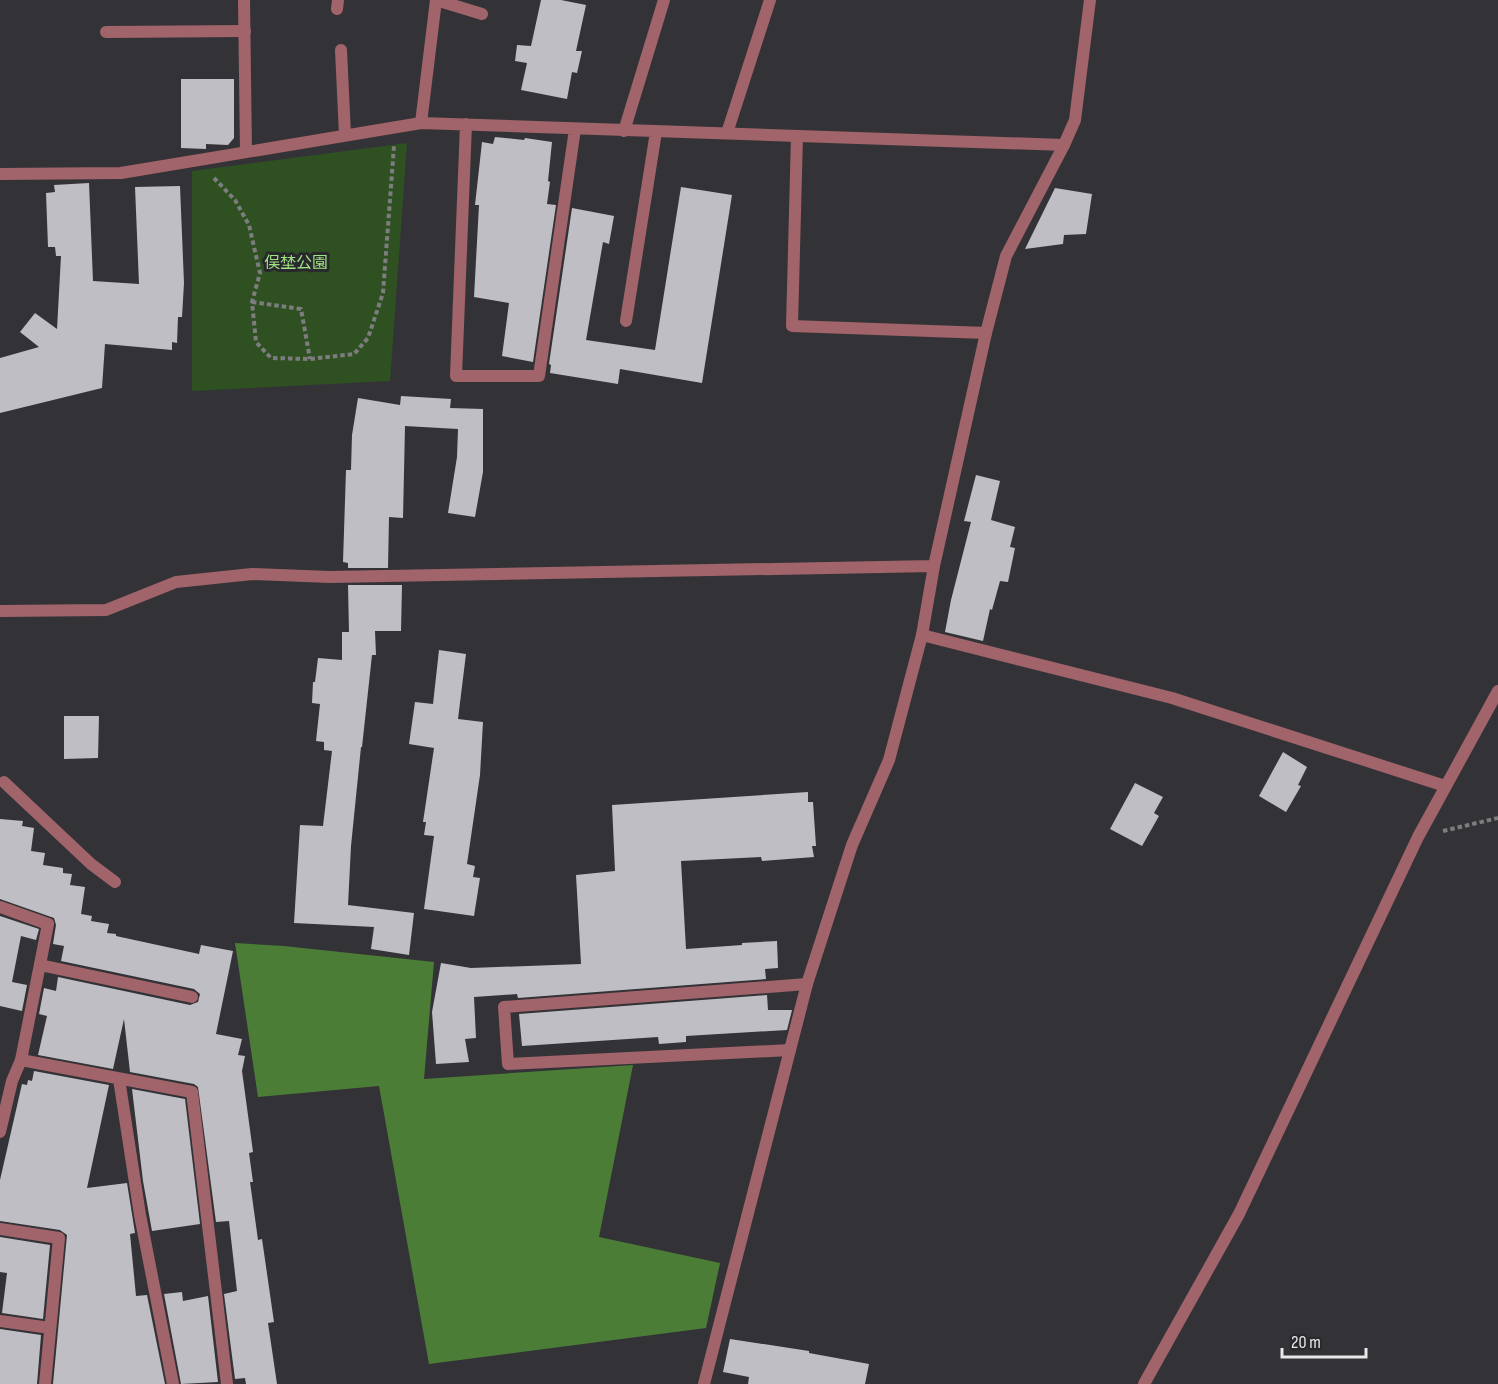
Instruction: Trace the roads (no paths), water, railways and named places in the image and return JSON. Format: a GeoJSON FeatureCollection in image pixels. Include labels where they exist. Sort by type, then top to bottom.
{"type":"FeatureCollection","features":[{"type":"Feature","properties":{"kind":"street"},"geometry":{"type":"LineString","coordinates":[[244,0],[246,152]]}},
{"type":"Feature","properties":{"kind":"street"},"geometry":{"type":"LineString","coordinates":[[421,123],[436,0],[482,14]]}},
{"type":"Feature","properties":{"kind":"street"},"geometry":{"type":"LineString","coordinates":[[624,131],[664,0]]}},
{"type":"Feature","properties":{"kind":"street"},"geometry":{"type":"LineString","coordinates":[[727,133],[770,0]]}},
{"type":"Feature","properties":{"kind":"street"},"geometry":{"type":"LineString","coordinates":[[704,1384],[807,984],[852,845],[889,760],[922,635],[934,566],[986,333],[1006,256],[1075,120],[1090,0]]}},
{"type":"Feature","properties":{"kind":"street"},"geometry":{"type":"LineString","coordinates":[[106,32],[245,31]]}},
{"type":"Feature","properties":{"kind":"street"},"geometry":{"type":"LineString","coordinates":[[341,50],[345,135]]}},
{"type":"Feature","properties":{"kind":"street"},"geometry":{"type":"LineString","coordinates":[[0,174],[121,173],[421,123],[1064,145]]}},
{"type":"Feature","properties":{"kind":"street"},"geometry":{"type":"LineString","coordinates":[[466,124],[456,376],[539,376],[575,129]]}},
{"type":"Feature","properties":{"kind":"street"},"geometry":{"type":"LineString","coordinates":[[626,321],[656,132]]}},
{"type":"Feature","properties":{"kind":"street"},"geometry":{"type":"LineString","coordinates":[[797,136],[792,326],[986,333]]}},
{"type":"Feature","properties":{"kind":"street"},"geometry":{"type":"LineString","coordinates":[[0,611],[106,610],[176,582],[252,574],[330,577],[934,566]]}},
{"type":"Feature","properties":{"kind":"street"},"geometry":{"type":"LineString","coordinates":[[922,635],[1172,698],[1445,786]]}},
{"type":"Feature","properties":{"kind":"street"},"geometry":{"type":"LineString","coordinates":[[1144,1384],[1239,1214],[1418,837],[1498,691]]}},
{"type":"Feature","properties":{"kind":"street"},"geometry":{"type":"LineString","coordinates":[[1,781],[91,864],[115,882]]}},
{"type":"Feature","properties":{"kind":"street"},"geometry":{"type":"LineString","coordinates":[[0,907],[48,924],[21,1060],[12,1081],[0,1132]]}},
{"type":"Feature","properties":{"kind":"street"},"geometry":{"type":"LineString","coordinates":[[40,965],[192,997]]}},
{"type":"Feature","properties":{"kind":"street"},"geometry":{"type":"LineString","coordinates":[[790,1050],[508,1064],[504,1007],[807,984]]}},
{"type":"Feature","properties":{"kind":"street"},"geometry":{"type":"LineString","coordinates":[[21,1060],[192,1092],[227,1384]]}},
{"type":"Feature","properties":{"kind":"street"},"geometry":{"type":"LineString","coordinates":[[119,1079],[140,1215],[173,1384]]}},
{"type":"Feature","properties":{"kind":"street"},"geometry":{"type":"LineString","coordinates":[[0,1229],[59,1238],[45,1384]]}},
{"type":"Feature","properties":{"kind":"street"},"geometry":{"type":"LineString","coordinates":[[0,1321],[50,1328]]}},
{"type":"Feature","properties":{"kind":"park label","name":"俣埜公園"},"geometry":{"type":"Point","coordinates":[296,263]}}]}
